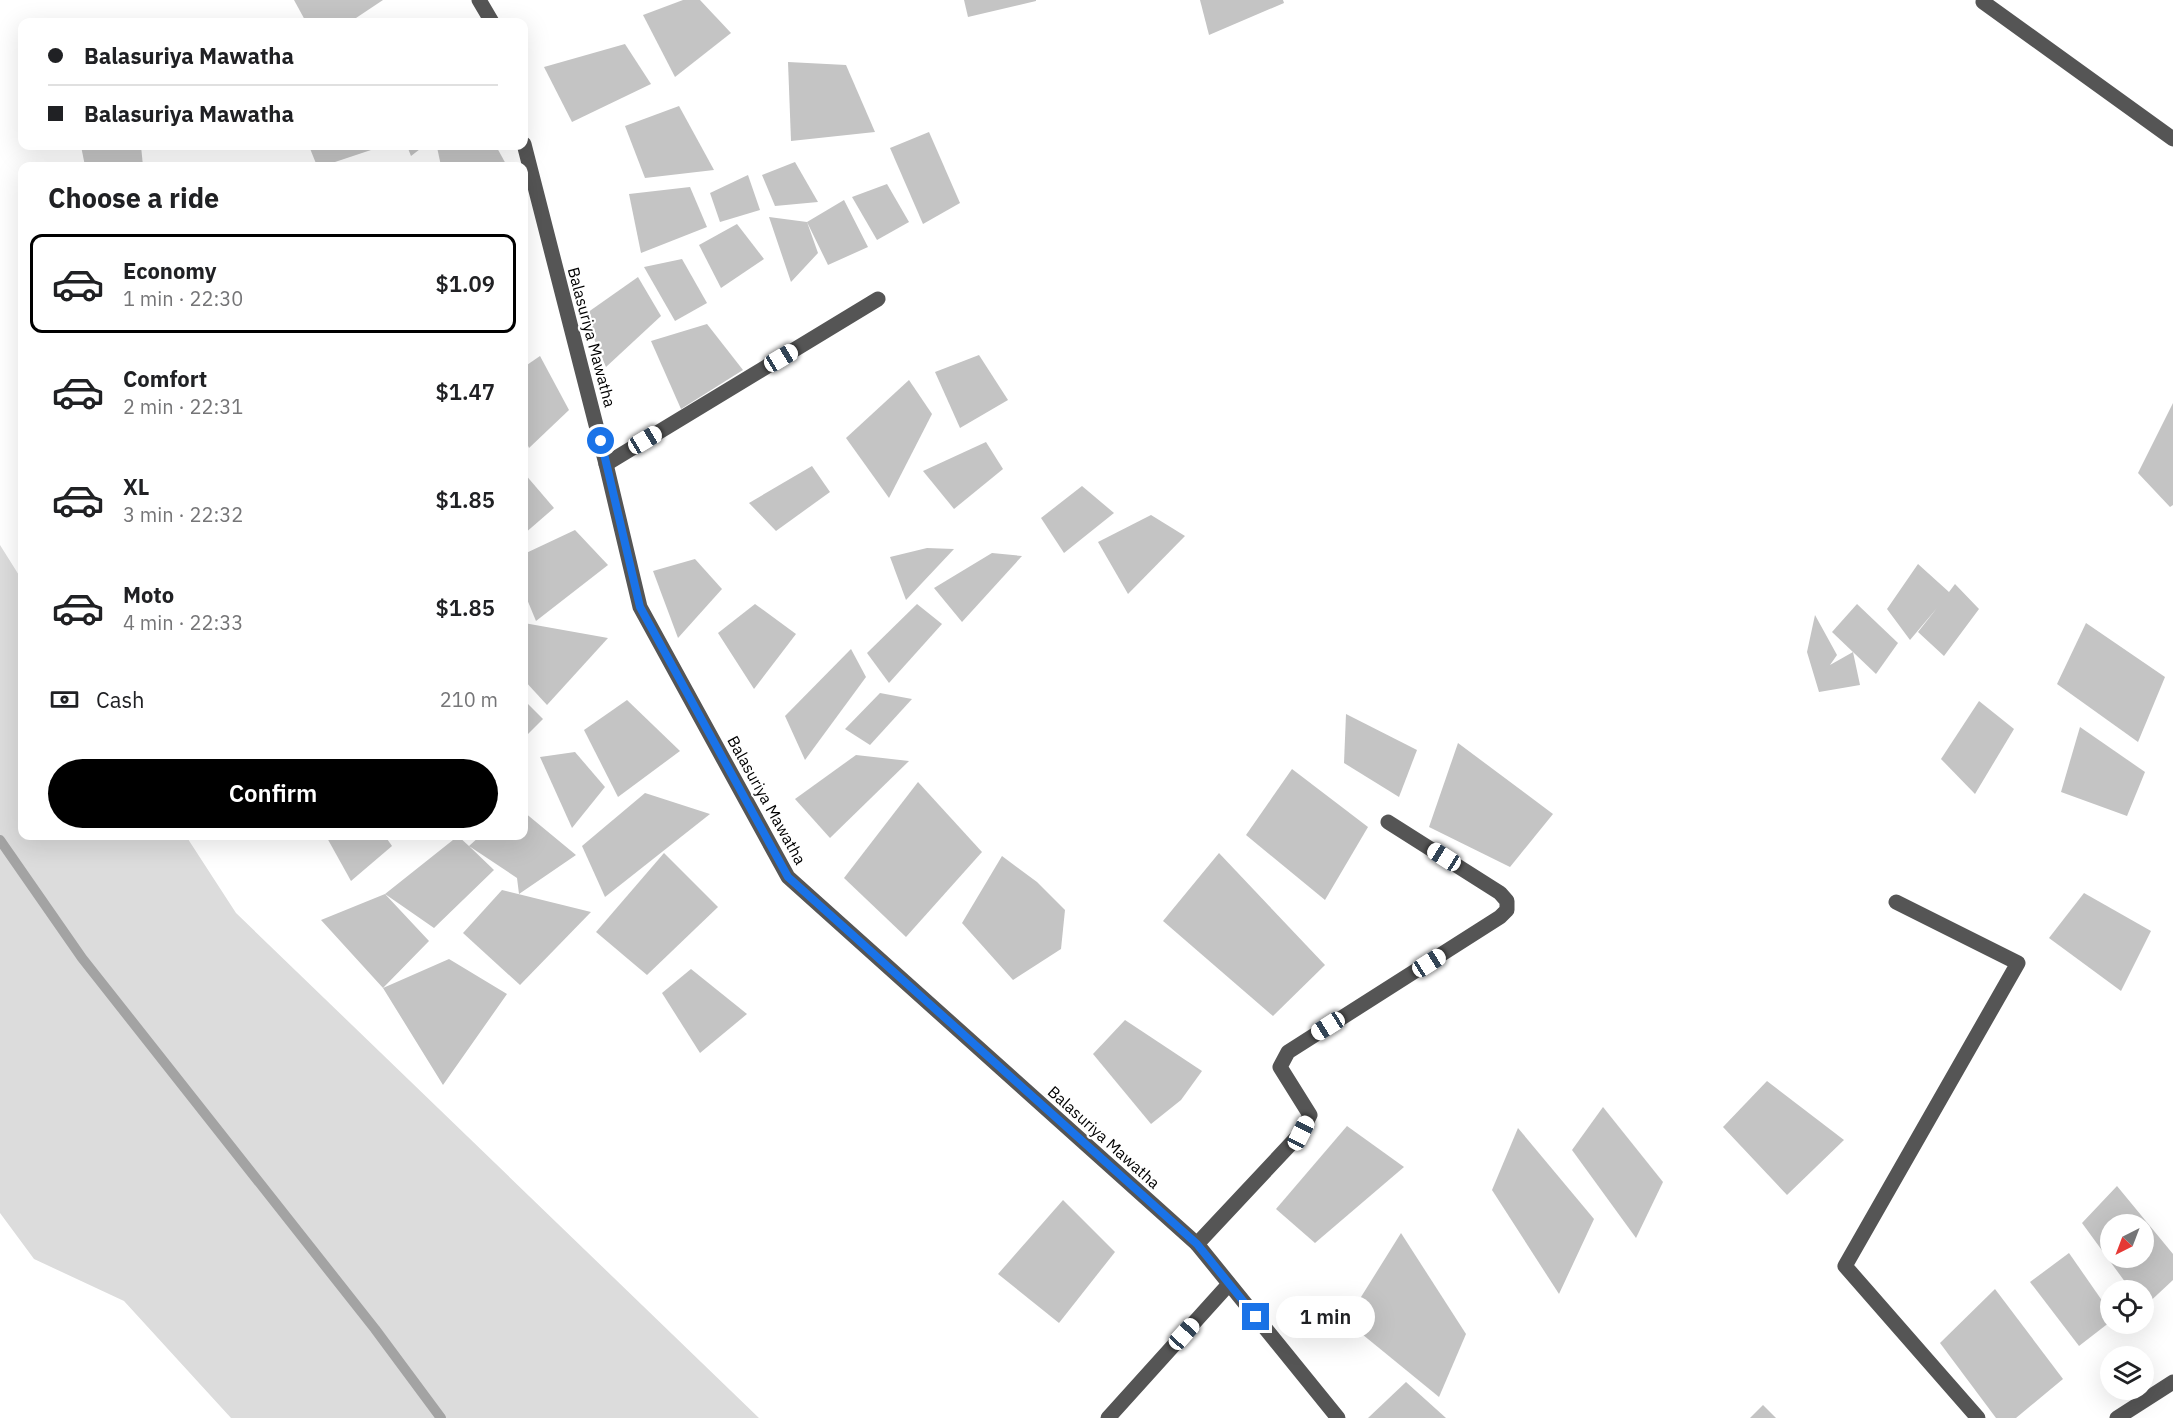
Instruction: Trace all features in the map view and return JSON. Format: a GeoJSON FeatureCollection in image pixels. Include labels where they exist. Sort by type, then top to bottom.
{"type":"FeatureCollection","features":[{"type":"Feature","properties":{"kind":"street"},"geometry":{"type":"LineString","coordinates":[[479,0],[490,18]]}},
{"type":"Feature","properties":{"kind":"street"},"geometry":{"type":"LineString","coordinates":[[1984,0],[1983,2],[2173,139]]}},
{"type":"Feature","properties":{"kind":"street","name":"Balasuriya Mawatha"},"geometry":{"type":"LineString","coordinates":[[526,150],[640,607],[788,877],[1197,1244],[1338,1418]]}},
{"type":"Feature","properties":{"kind":"street"},"geometry":{"type":"LineString","coordinates":[[606,464],[879,299]]}},
{"type":"Feature","properties":{"kind":"street"},"geometry":{"type":"LineString","coordinates":[[1197,1244],[1301,1133],[1310,1115],[1280,1067],[1288,1052],[1469,938],[1507,910],[1507,901],[1500,893],[1388,822]]}},
{"type":"Feature","properties":{"kind":"street"},"geometry":{"type":"LineString","coordinates":[[1896,902],[2018,963],[1845,1266],[1978,1418]]}},
{"type":"Feature","properties":{"kind":"street"},"geometry":{"type":"LineString","coordinates":[[1108,1418],[1229,1284]]}},
{"type":"Feature","properties":{"kind":"street"},"geometry":{"type":"LineString","coordinates":[[2117,1418],[2173,1382]]}},
{"type":"Feature","properties":{"kind":"shaded area"},"geometry":{"type":"Polygon","coordinates":[[[0,545],[18,574],[18,840],[189,840],[236,913],[759,1418],[231,1418],[124,1301],[34,1259],[0,1213],[0,545]]]}},
{"type":"Feature","properties":{"kind":"building"},"geometry":{"type":"Polygon","coordinates":[[[294,0],[383,0],[356,18],[304,18],[294,0]]]}},
{"type":"Feature","properties":{"kind":"building"},"geometry":{"type":"Polygon","coordinates":[[[683,0],[700,0],[731,33],[675,77],[643,15],[683,0]]]}},
{"type":"Feature","properties":{"kind":"building"},"geometry":{"type":"Polygon","coordinates":[[[964,0],[1036,0],[1036,1],[968,17],[964,0]]]}},
{"type":"Feature","properties":{"kind":"building"},"geometry":{"type":"Polygon","coordinates":[[[1200,0],[1283,0],[1284,3],[1209,35],[1200,0]]]}},
{"type":"Feature","properties":{"kind":"building"},"geometry":{"type":"Polygon","coordinates":[[[625,44],[651,84],[572,122],[544,67],[625,44]]]}},
{"type":"Feature","properties":{"kind":"building"},"geometry":{"type":"Polygon","coordinates":[[[788,62],[846,65],[875,132],[791,141],[788,62]]]}},
{"type":"Feature","properties":{"kind":"building"},"geometry":{"type":"Polygon","coordinates":[[[679,106],[714,170],[645,178],[625,126],[679,106]]]}},
{"type":"Feature","properties":{"kind":"building"},"geometry":{"type":"Polygon","coordinates":[[[929,132],[960,203],[923,224],[890,148],[929,132]]]}},
{"type":"Feature","properties":{"kind":"building"},"geometry":{"type":"Polygon","coordinates":[[[82,150],[141,150],[143,162],[84,162],[82,150]]]}},
{"type":"Feature","properties":{"kind":"building"},"geometry":{"type":"Polygon","coordinates":[[[311,150],[371,150],[335,162],[315,162],[311,150]]]}},
{"type":"Feature","properties":{"kind":"building"},"geometry":{"type":"Polygon","coordinates":[[[409,150],[419,150],[411,156],[409,150]]]}},
{"type":"Feature","properties":{"kind":"building"},"geometry":{"type":"Polygon","coordinates":[[[438,150],[498,150],[505,162],[440,162],[438,150]]]}},
{"type":"Feature","properties":{"kind":"building"},"geometry":{"type":"Polygon","coordinates":[[[795,162],[818,202],[775,206],[762,175],[795,162]]]}},
{"type":"Feature","properties":{"kind":"building"},"geometry":{"type":"Polygon","coordinates":[[[748,175],[760,210],[720,222],[710,193],[748,175]]]}},
{"type":"Feature","properties":{"kind":"building"},"geometry":{"type":"Polygon","coordinates":[[[887,184],[909,222],[877,240],[852,197],[887,184]]]}},
{"type":"Feature","properties":{"kind":"building"},"geometry":{"type":"Polygon","coordinates":[[[690,187],[707,227],[641,253],[629,194],[690,187]]]}},
{"type":"Feature","properties":{"kind":"building"},"geometry":{"type":"Polygon","coordinates":[[[844,200],[868,247],[828,265],[807,222],[844,200]]]}},
{"type":"Feature","properties":{"kind":"building"},"geometry":{"type":"Polygon","coordinates":[[[769,217],[807,222],[818,253],[791,282],[769,217]]]}},
{"type":"Feature","properties":{"kind":"building"},"geometry":{"type":"Polygon","coordinates":[[[737,224],[764,259],[721,288],[699,245],[737,224]]]}},
{"type":"Feature","properties":{"kind":"building"},"geometry":{"type":"Polygon","coordinates":[[[682,259],[707,303],[675,321],[644,267],[682,259]]]}},
{"type":"Feature","properties":{"kind":"building"},"geometry":{"type":"Polygon","coordinates":[[[638,277],[661,316],[606,367],[584,315],[638,277]]]}},
{"type":"Feature","properties":{"kind":"building"},"geometry":{"type":"Polygon","coordinates":[[[707,324],[743,370],[681,409],[651,341],[707,324]]]}},
{"type":"Feature","properties":{"kind":"building"},"geometry":{"type":"Polygon","coordinates":[[[979,355],[1008,400],[960,428],[935,372],[979,355]]]}},
{"type":"Feature","properties":{"kind":"building"},"geometry":{"type":"Polygon","coordinates":[[[540,356],[569,410],[529,448],[528,446],[528,364],[540,356]]]}},
{"type":"Feature","properties":{"kind":"building"},"geometry":{"type":"Polygon","coordinates":[[[909,380],[932,414],[889,498],[846,438],[909,380]]]}},
{"type":"Feature","properties":{"kind":"building"},"geometry":{"type":"Polygon","coordinates":[[[2173,403],[2173,505],[2170,507],[2138,473],[2173,403]]]}},
{"type":"Feature","properties":{"kind":"building"},"geometry":{"type":"Polygon","coordinates":[[[986,442],[1003,469],[954,509],[923,471],[986,442]]]}},
{"type":"Feature","properties":{"kind":"building"},"geometry":{"type":"Polygon","coordinates":[[[812,466],[830,492],[776,531],[749,503],[812,466]]]}},
{"type":"Feature","properties":{"kind":"building"},"geometry":{"type":"Polygon","coordinates":[[[528,478],[554,508],[528,531],[528,478]]]}},
{"type":"Feature","properties":{"kind":"building"},"geometry":{"type":"Polygon","coordinates":[[[1082,486],[1114,513],[1064,553],[1041,518],[1082,486]]]}},
{"type":"Feature","properties":{"kind":"building"},"geometry":{"type":"Polygon","coordinates":[[[1151,515],[1185,536],[1128,594],[1098,542],[1151,515]]]}},
{"type":"Feature","properties":{"kind":"building"},"geometry":{"type":"Polygon","coordinates":[[[575,530],[608,565],[536,621],[528,602],[528,552],[575,530]]]}},
{"type":"Feature","properties":{"kind":"building"},"geometry":{"type":"Polygon","coordinates":[[[927,548],[954,549],[906,600],[890,557],[927,548]]]}},
{"type":"Feature","properties":{"kind":"building"},"geometry":{"type":"Polygon","coordinates":[[[992,553],[1022,556],[962,622],[934,588],[992,553]]]}},
{"type":"Feature","properties":{"kind":"building"},"geometry":{"type":"Polygon","coordinates":[[[695,559],[722,589],[678,638],[653,571],[695,559]]]}},
{"type":"Feature","properties":{"kind":"building"},"geometry":{"type":"Polygon","coordinates":[[[1918,564],[1949,592],[1955,584],[1979,609],[1944,656],[1918,632],[1937,608],[1910,640],[1887,609],[1918,564]]]}},
{"type":"Feature","properties":{"kind":"building"},"geometry":{"type":"Polygon","coordinates":[[[755,604],[796,634],[754,689],[718,633],[755,604]]]}},
{"type":"Feature","properties":{"kind":"building"},"geometry":{"type":"Polygon","coordinates":[[[917,604],[942,624],[889,683],[867,653],[917,604]]]}},
{"type":"Feature","properties":{"kind":"building"},"geometry":{"type":"Polygon","coordinates":[[[1857,604],[1898,643],[1876,674],[1832,632],[1857,604]]]}},
{"type":"Feature","properties":{"kind":"building"},"geometry":{"type":"Polygon","coordinates":[[[1815,615],[1837,655],[1830,665],[1853,652],[1860,685],[1819,692],[1807,652],[1815,615]]]}},
{"type":"Feature","properties":{"kind":"building"},"geometry":{"type":"Polygon","coordinates":[[[2086,623],[2165,677],[2138,742],[2057,684],[2086,623]]]}},
{"type":"Feature","properties":{"kind":"building"},"geometry":{"type":"Polygon","coordinates":[[[528,624],[608,638],[547,705],[528,684],[528,624]]]}},
{"type":"Feature","properties":{"kind":"building"},"geometry":{"type":"Polygon","coordinates":[[[851,649],[866,677],[805,760],[785,716],[851,649]]]}},
{"type":"Feature","properties":{"kind":"building"},"geometry":{"type":"Polygon","coordinates":[[[880,693],[912,699],[870,745],[845,729],[880,693]]]}},
{"type":"Feature","properties":{"kind":"building"},"geometry":{"type":"Polygon","coordinates":[[[627,700],[680,751],[618,797],[584,730],[627,700]]]}},
{"type":"Feature","properties":{"kind":"building"},"geometry":{"type":"Polygon","coordinates":[[[1979,701],[2014,729],[1975,794],[1941,759],[1979,701]]]}},
{"type":"Feature","properties":{"kind":"building"},"geometry":{"type":"Polygon","coordinates":[[[528,704],[543,719],[528,734],[528,704]]]}},
{"type":"Feature","properties":{"kind":"building"},"geometry":{"type":"Polygon","coordinates":[[[1346,714],[1417,750],[1399,797],[1344,763],[1346,714]]]}},
{"type":"Feature","properties":{"kind":"building"},"geometry":{"type":"Polygon","coordinates":[[[2080,727],[2145,772],[2127,816],[2061,792],[2080,727]]]}},
{"type":"Feature","properties":{"kind":"building"},"geometry":{"type":"Polygon","coordinates":[[[1458,743],[1553,814],[1510,867],[1429,827],[1458,743]]]}},
{"type":"Feature","properties":{"kind":"building"},"geometry":{"type":"Polygon","coordinates":[[[575,752],[605,787],[572,828],[540,757],[575,752]]]}},
{"type":"Feature","properties":{"kind":"building"},"geometry":{"type":"Polygon","coordinates":[[[856,755],[909,761],[830,838],[795,799],[856,755]]]}},
{"type":"Feature","properties":{"kind":"building"},"geometry":{"type":"Polygon","coordinates":[[[1292,769],[1368,827],[1325,900],[1246,835],[1292,769]]]}},
{"type":"Feature","properties":{"kind":"building"},"geometry":{"type":"Polygon","coordinates":[[[918,782],[982,852],[906,937],[844,878],[918,782]]]}},
{"type":"Feature","properties":{"kind":"building"},"geometry":{"type":"Polygon","coordinates":[[[645,793],[710,814],[605,897],[582,846],[645,793]]]}},
{"type":"Feature","properties":{"kind":"building"},"geometry":{"type":"Polygon","coordinates":[[[528,815],[576,855],[519,894],[517,878],[469,846],[476,840],[528,840],[528,815]]]}},
{"type":"Feature","properties":{"kind":"building"},"geometry":{"type":"Polygon","coordinates":[[[328,840],[388,840],[392,846],[351,881],[328,840]]]}},
{"type":"Feature","properties":{"kind":"building"},"geometry":{"type":"Polygon","coordinates":[[[453,840],[462,840],[494,870],[434,928],[385,894],[453,840]]]}},
{"type":"Feature","properties":{"kind":"building"},"geometry":{"type":"Polygon","coordinates":[[[664,853],[718,907],[647,975],[596,932],[664,853]]]}},
{"type":"Feature","properties":{"kind":"building"},"geometry":{"type":"Polygon","coordinates":[[[1219,853],[1325,965],[1273,1016],[1163,921],[1219,853]]]}},
{"type":"Feature","properties":{"kind":"building"},"geometry":{"type":"Polygon","coordinates":[[[1002,856],[1037,882],[1065,910],[1061,949],[1013,980],[962,923],[1002,856]]]}},
{"type":"Feature","properties":{"kind":"building"},"geometry":{"type":"Polygon","coordinates":[[[502,890],[591,912],[520,985],[463,933],[502,890]]]}},
{"type":"Feature","properties":{"kind":"building"},"geometry":{"type":"Polygon","coordinates":[[[2084,893],[2151,931],[2121,991],[2049,938],[2084,893]]]}},
{"type":"Feature","properties":{"kind":"building"},"geometry":{"type":"Polygon","coordinates":[[[385,894],[429,941],[383,988],[321,920],[385,894]]]}},
{"type":"Feature","properties":{"kind":"building"},"geometry":{"type":"Polygon","coordinates":[[[449,959],[507,994],[443,1085],[383,988],[449,959]]]}},
{"type":"Feature","properties":{"kind":"building"},"geometry":{"type":"Polygon","coordinates":[[[691,969],[747,1014],[700,1053],[662,993],[691,969]]]}},
{"type":"Feature","properties":{"kind":"building"},"geometry":{"type":"Polygon","coordinates":[[[1125,1020],[1202,1071],[1181,1100],[1151,1124],[1093,1054],[1125,1020]]]}},
{"type":"Feature","properties":{"kind":"building"},"geometry":{"type":"Polygon","coordinates":[[[1767,1081],[1844,1140],[1787,1195],[1723,1127],[1767,1081]]]}},
{"type":"Feature","properties":{"kind":"building"},"geometry":{"type":"Polygon","coordinates":[[[1603,1107],[1663,1182],[1636,1238],[1572,1150],[1603,1107]]]}},
{"type":"Feature","properties":{"kind":"building"},"geometry":{"type":"Polygon","coordinates":[[[1347,1126],[1404,1167],[1315,1243],[1276,1209],[1347,1126]]]}},
{"type":"Feature","properties":{"kind":"building"},"geometry":{"type":"Polygon","coordinates":[[[1518,1128],[1594,1219],[1559,1294],[1492,1190],[1518,1128]]]}},
{"type":"Feature","properties":{"kind":"building"},"geometry":{"type":"Polygon","coordinates":[[[2117,1186],[2140,1214],[2100,1214],[2100,1248],[2082,1223],[2117,1186]]]}},
{"type":"Feature","properties":{"kind":"building"},"geometry":{"type":"Polygon","coordinates":[[[1063,1200],[1115,1252],[1059,1323],[998,1274],[1063,1200]]]}},
{"type":"Feature","properties":{"kind":"building"},"geometry":{"type":"Polygon","coordinates":[[[2154,1231],[2173,1254],[2173,1280],[2154,1298],[2154,1280],[2124,1280],[2115,1268],[2154,1268],[2154,1231]]]}},
{"type":"Feature","properties":{"kind":"building"},"geometry":{"type":"Polygon","coordinates":[[[1401,1233],[1466,1334],[1439,1397],[1346,1321],[1401,1233]]]}},
{"type":"Feature","properties":{"kind":"building"},"geometry":{"type":"Polygon","coordinates":[[[2069,1253],[2100,1298],[2100,1330],[2079,1346],[2030,1282],[2069,1253]]]}},
{"type":"Feature","properties":{"kind":"building"},"geometry":{"type":"Polygon","coordinates":[[[1995,1289],[2063,1379],[2016,1418],[1996,1418],[1940,1343],[1995,1289]]]}},
{"type":"Feature","properties":{"kind":"building"},"geometry":{"type":"Polygon","coordinates":[[[1406,1382],[1446,1418],[1368,1418],[1406,1382]]]}},
{"type":"Feature","properties":{"kind":"building"},"geometry":{"type":"Polygon","coordinates":[[[1763,1405],[1776,1418],[1750,1418],[1763,1405]]]}},
{"type":"Feature","properties":{"kind":"waterway"},"geometry":{"type":"LineString","coordinates":[[0,840],[82,958],[375,1329],[441,1418]]}},
{"type":"Feature","properties":{"kind":"route"},"geometry":{"type":"LineString","coordinates":[[601,441],[640,607],[788,877],[1197,1244],[1256,1317]]}}]}
